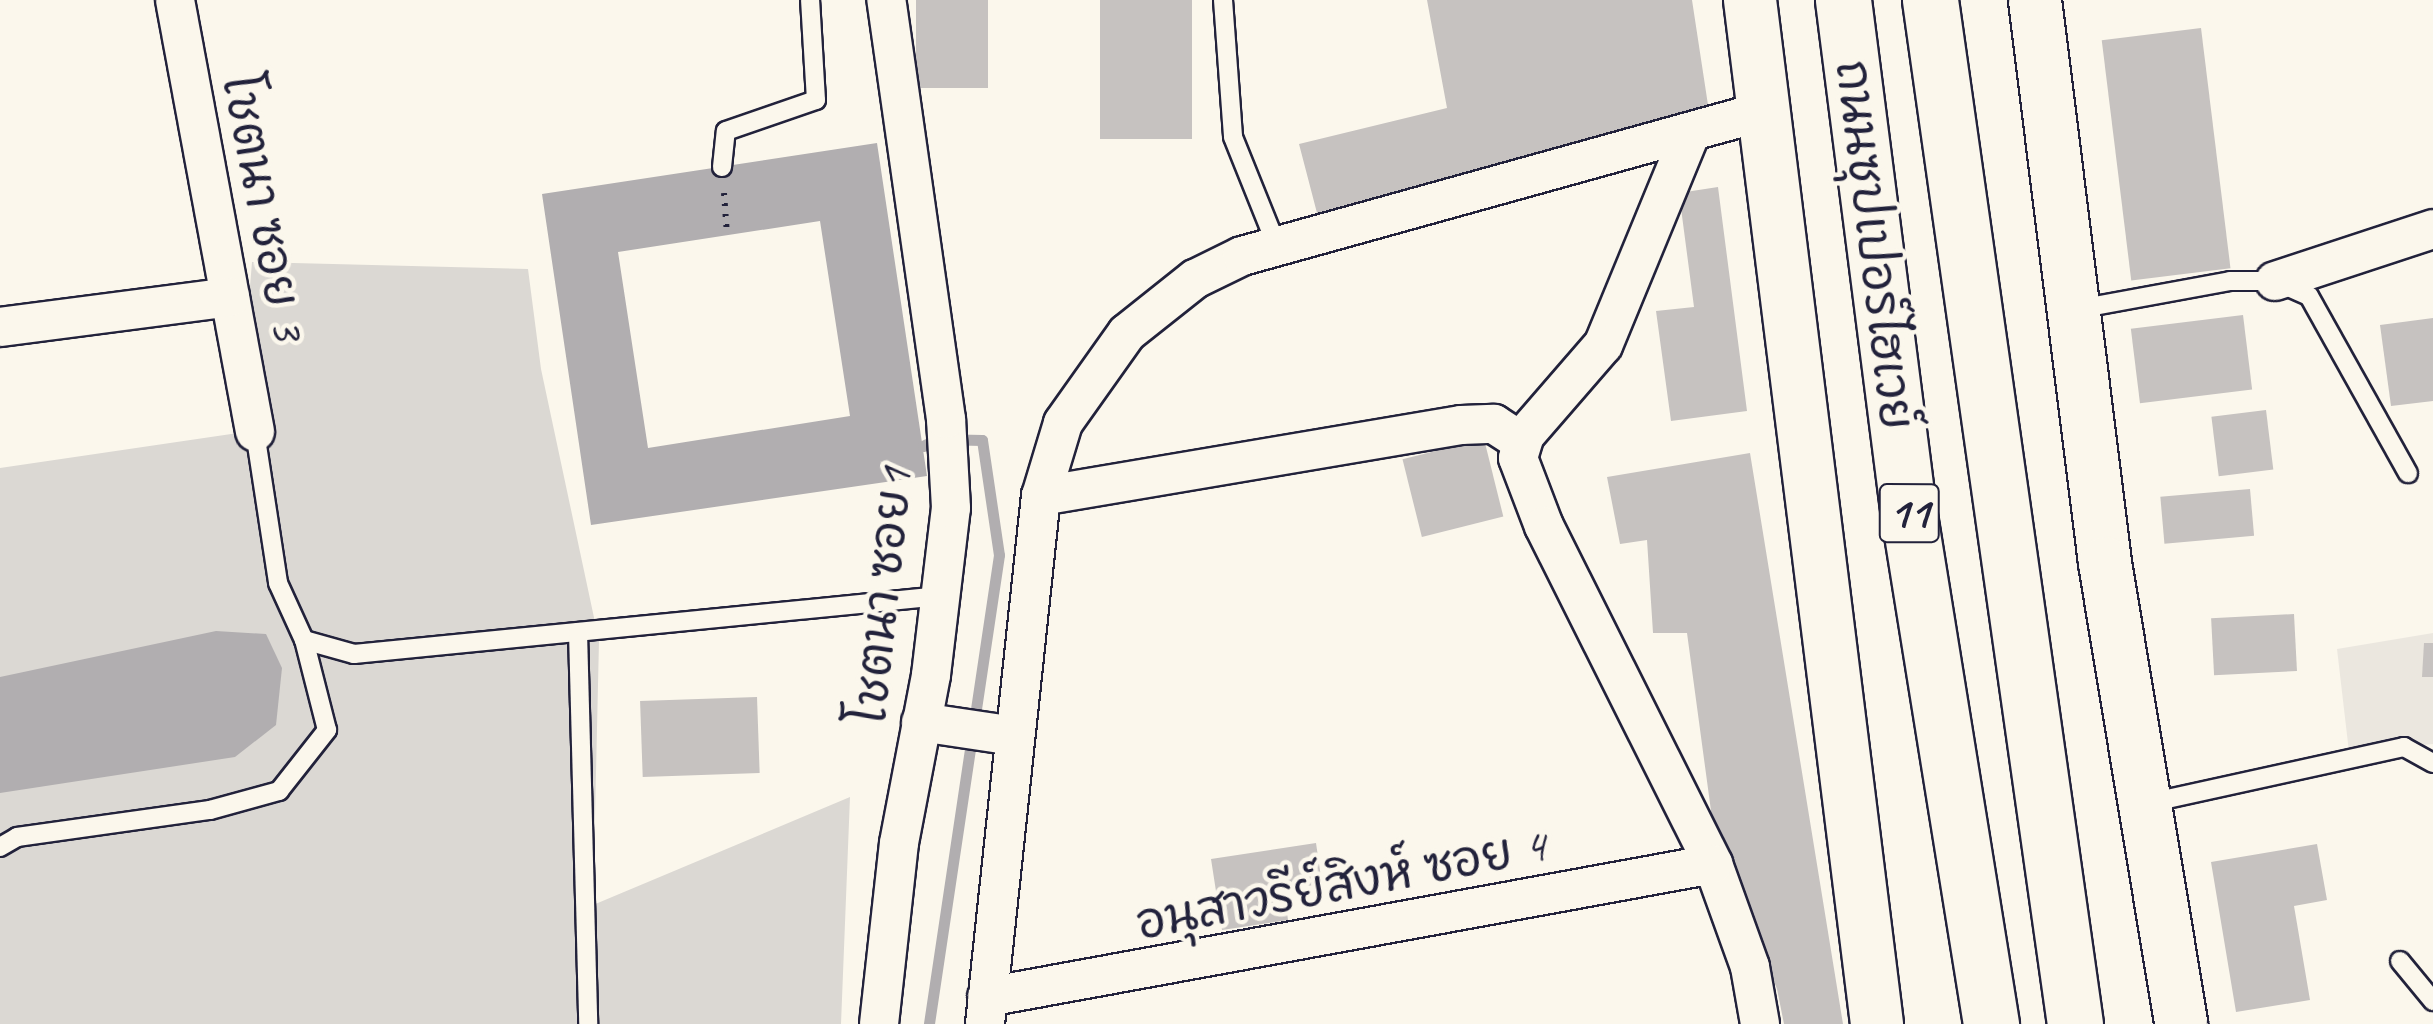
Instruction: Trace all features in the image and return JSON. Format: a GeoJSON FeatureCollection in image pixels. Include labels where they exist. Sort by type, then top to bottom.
{"type":"FeatureCollection","features":[{"type":"Feature","properties":{"kind":"highway","name":"ถนนซุปเปอร์ไฮเวย์"},"geometry":{"type":"LineString","coordinates":[[1843,0],[1908,509],[1991,1024]]}},
{"type":"Feature","properties":{"kind":"highway","name":"ถนนซุปเปอร์ไฮเวย์"},"geometry":{"type":"LineString","coordinates":[[1930,0],[2075,1024]]}},
{"type":"Feature","properties":{"kind":"main road"},"geometry":{"type":"LineString","coordinates":[[1750,0],[1877,1024]]}},
{"type":"Feature","properties":{"kind":"main road"},"geometry":{"type":"LineString","coordinates":[[2036,0],[2070,311],[2181,1024]]}},
{"type":"Feature","properties":{"kind":"street","name":"โชตนา ซอย 3"},"geometry":{"type":"LineString","coordinates":[[175,0],[255,432]]}},
{"type":"Feature","properties":{"kind":"street","name":"โชตนา ซอย1"},"geometry":{"type":"LineString","coordinates":[[879,1024],[899,842],[940,596],[949,464],[946,419],[886,0]]}},
{"type":"Feature","properties":{"kind":"street"},"geometry":{"type":"LineString","coordinates":[[986,1011],[1040,496],[1064,423],[1127,332],[1194,279],[1276,244],[1764,111]]}},
{"type":"Feature","properties":{"kind":"street"},"geometry":{"type":"LineString","coordinates":[[1691,132],[1604,344],[1520,440],[1518,464],[1544,526],[1713,864],[1750,968],[1760,1024]]}},
{"type":"Feature","properties":{"kind":"street"},"geometry":{"type":"LineString","coordinates":[[2274,281],[2433,229]]}},
{"type":"Feature","properties":{"kind":"street"},"geometry":{"type":"LineString","coordinates":[[0,328],[230,297]]}},
{"type":"Feature","properties":{"kind":"street"},"geometry":{"type":"LineString","coordinates":[[1040,496],[1462,426],[1494,424],[1520,440]]}},
{"type":"Feature","properties":{"kind":"street"},"geometry":{"type":"LineString","coordinates":[[922,722],[1015,736]]}},
{"type":"Feature","properties":{"kind":"street","name":"อนุสาวรีย์สิงห์ ซอย 4"},"geometry":{"type":"LineString","coordinates":[[986,1011],[1713,864]]}},
{"type":"Feature","properties":{"kind":"lane"},"geometry":{"type":"LineString","coordinates":[[722,166],[726,131],[816,100],[810,0]]}},
{"type":"Feature","properties":{"kind":"lane"},"geometry":{"type":"LineString","coordinates":[[1224,0],[1233,137],[1276,244]]}},
{"type":"Feature","properties":{"kind":"lane"},"geometry":{"type":"LineString","coordinates":[[2070,311],[2230,281],[2274,281],[2310,296],[2408,472]]}},
{"type":"Feature","properties":{"kind":"lane"},"geometry":{"type":"LineString","coordinates":[[0,847],[17,837],[210,810],[280,791],[327,730],[304,640],[278,583],[255,432]]}},
{"type":"Feature","properties":{"kind":"lane"},"geometry":{"type":"LineString","coordinates":[[304,640],[354,654],[940,596]]}},
{"type":"Feature","properties":{"kind":"lane"},"geometry":{"type":"LineString","coordinates":[[578,632],[588,1024]]}},
{"type":"Feature","properties":{"kind":"lane"},"geometry":{"type":"LineString","coordinates":[[2144,804],[2404,746],[2433,764]]}},
{"type":"Feature","properties":{"kind":"lane"},"geometry":{"type":"LineString","coordinates":[[2400,962],[2433,1002]]}},
{"type":"Feature","properties":{"kind":"path"},"geometry":{"type":"LineString","coordinates":[[722,166],[727,235]]}},
{"type":"Feature","properties":{"kind":"shaded area"},"geometry":{"type":"Polygon","coordinates":[[[877,143],[927,476],[591,525],[542,194],[877,143]],[[820,221],[618,252],[648,448],[850,416],[820,221]]]}},
{"type":"Feature","properties":{"kind":"shaded area"},"geometry":{"type":"Polygon","coordinates":[[[252,262],[528,269],[541,369],[599,641],[593,905],[850,797],[841,1024],[0,1024],[0,468],[238,433],[252,262]]]}},
{"type":"Feature","properties":{"kind":"shaded area"},"geometry":{"type":"Polygon","coordinates":[[[216,631],[266,634],[282,668],[276,725],[235,757],[0,793],[0,677],[216,631]]]}},
{"type":"Feature","properties":{"kind":"shaded area"},"geometry":{"type":"Polygon","coordinates":[[[2433,633],[2433,744],[2349,752],[2337,649],[2433,633]]]}},
{"type":"Feature","properties":{"kind":"building"},"geometry":{"type":"Polygon","coordinates":[[[916,0],[988,0],[988,88],[916,88],[916,0]]]}},
{"type":"Feature","properties":{"kind":"building"},"geometry":{"type":"Polygon","coordinates":[[[1100,0],[1192,0],[1192,139],[1100,139],[1100,0]]]}},
{"type":"Feature","properties":{"kind":"building"},"geometry":{"type":"Polygon","coordinates":[[[1427,0],[1692,0],[1708,105],[1317,213],[1299,144],[1447,108],[1427,0]]]}},
{"type":"Feature","properties":{"kind":"building"},"geometry":{"type":"Polygon","coordinates":[[[2201,28],[2230,268],[2131,280],[2102,40],[2201,28]]]}},
{"type":"Feature","properties":{"kind":"building"},"geometry":{"type":"Polygon","coordinates":[[[1718,187],[1747,411],[1671,421],[1656,311],[1694,307],[1679,193],[1718,187]]]}},
{"type":"Feature","properties":{"kind":"building"},"geometry":{"type":"Polygon","coordinates":[[[2243,315],[2252,389],[2140,403],[2131,329],[2243,315]]]}},
{"type":"Feature","properties":{"kind":"building"},"geometry":{"type":"Polygon","coordinates":[[[2433,318],[2433,401],[2391,406],[2380,325],[2433,318]]]}},
{"type":"Feature","properties":{"kind":"building"},"geometry":{"type":"Polygon","coordinates":[[[2266,410],[2273,470],[2219,476],[2211,417],[2266,410]]]}},
{"type":"Feature","properties":{"kind":"building"},"geometry":{"type":"Polygon","coordinates":[[[1484,439],[1503,517],[1422,537],[1402,459],[1484,439]]]}},
{"type":"Feature","properties":{"kind":"building"},"geometry":{"type":"Polygon","coordinates":[[[1750,453],[1843,1024],[1784,1024],[1777,989],[1714,833],[1687,633],[1653,633],[1647,540],[1620,544],[1607,477],[1750,453]]]}},
{"type":"Feature","properties":{"kind":"building"},"geometry":{"type":"Polygon","coordinates":[[[2250,489],[2254,536],[2164,544],[2160,497],[2250,489]]]}},
{"type":"Feature","properties":{"kind":"building"},"geometry":{"type":"Polygon","coordinates":[[[2294,614],[2297,671],[2214,675],[2211,618],[2294,614]]]}},
{"type":"Feature","properties":{"kind":"building"},"geometry":{"type":"Polygon","coordinates":[[[2424,643],[2433,643],[2433,677],[2422,677],[2424,643]]]}},
{"type":"Feature","properties":{"kind":"building"},"geometry":{"type":"Polygon","coordinates":[[[757,697],[760,773],[643,777],[640,701],[757,697]]]}},
{"type":"Feature","properties":{"kind":"building"},"geometry":{"type":"Polygon","coordinates":[[[1316,843],[1322,884],[1284,889],[1288,920],[1222,930],[1211,859],[1316,843]]]}},
{"type":"Feature","properties":{"kind":"building"},"geometry":{"type":"Polygon","coordinates":[[[2317,844],[2327,900],[2294,906],[2310,1000],[2236,1012],[2211,862],[2317,844]]]}},
{"type":"Feature","properties":{"kind":"waterway"},"geometry":{"type":"LineString","coordinates":[[923,446],[937,439],[982,440],[999,555],[929,1024]]}}]}
